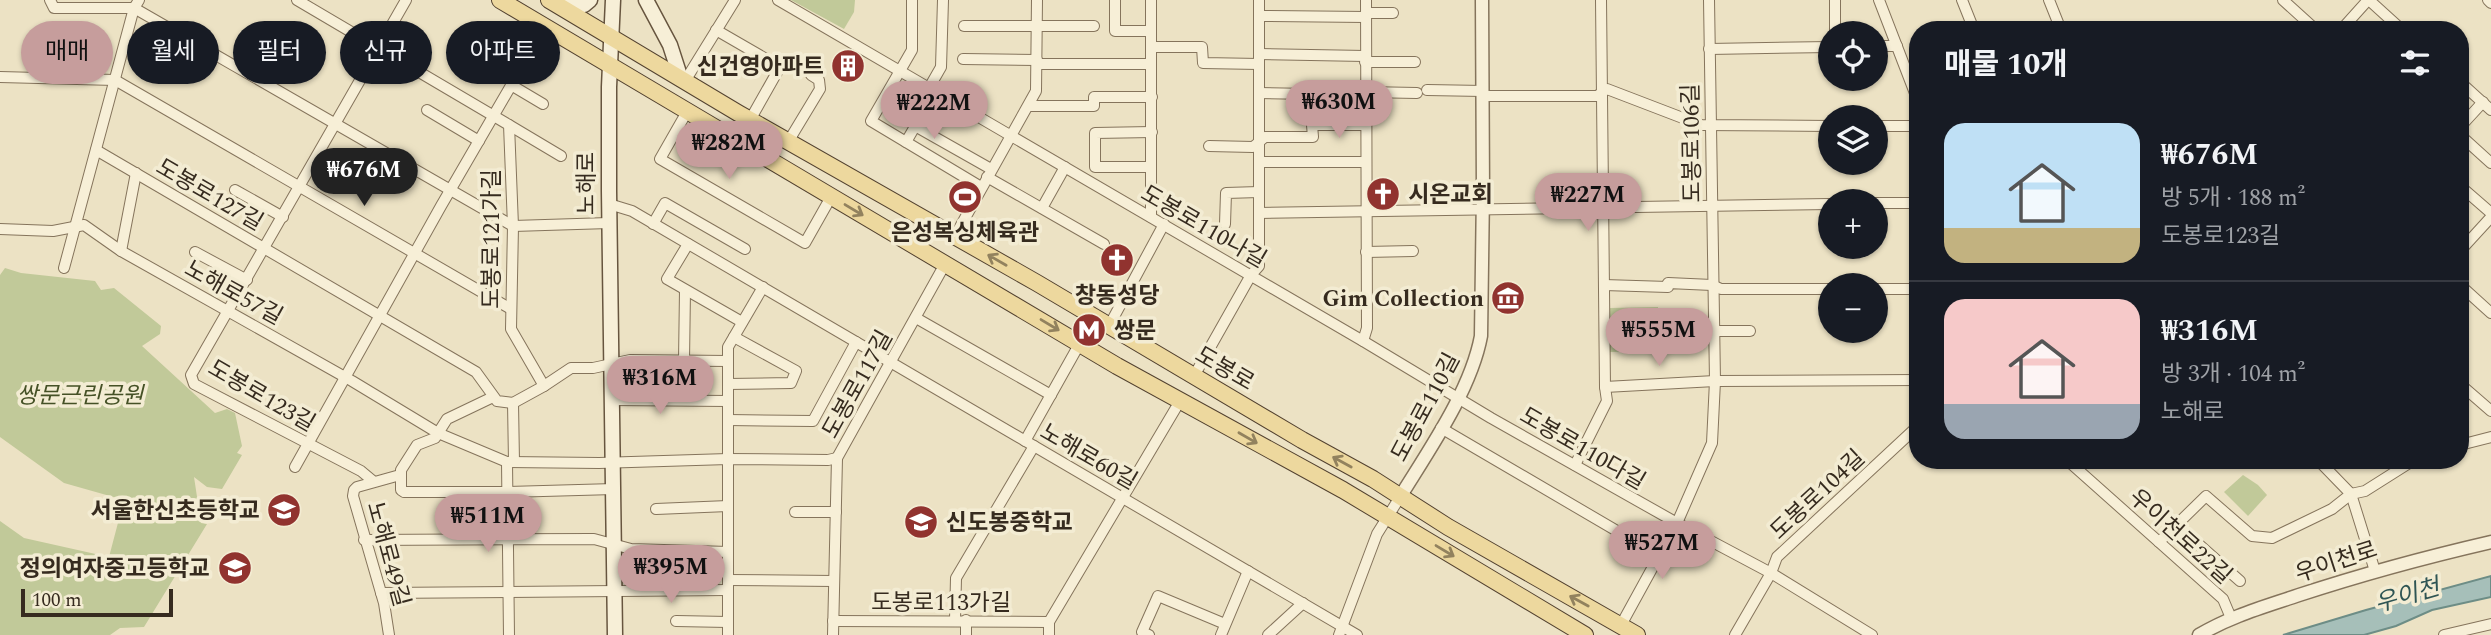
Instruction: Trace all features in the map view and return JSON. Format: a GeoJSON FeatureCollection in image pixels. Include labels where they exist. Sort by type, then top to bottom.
{"type":"FeatureCollection","features":[{"type":"Feature","properties":{"kind":"main road"},"geometry":{"type":"LineString","coordinates":[[500,0],[536,21]]}},
{"type":"Feature","properties":{"kind":"main road"},"geometry":{"type":"LineString","coordinates":[[555,3],[584,5],[590,0]]}},
{"type":"Feature","properties":{"kind":"main road","name":"노해로"},"geometry":{"type":"LineString","coordinates":[[613,0],[609,223],[615,635]]}},
{"type":"Feature","properties":{"kind":"main road"},"geometry":{"type":"LineString","coordinates":[[646,0],[670,45],[683,80]]}},
{"type":"Feature","properties":{"kind":"main road","name":"도봉로"},"geometry":{"type":"LineString","coordinates":[[555,3],[750,120],[954,236],[1637,635]]}},
{"type":"Feature","properties":{"kind":"main road"},"geometry":{"type":"LineString","coordinates":[[560,35],[1080,343],[1343,490],[1585,635]]}},
{"type":"Feature","properties":{"kind":"street"},"geometry":{"type":"LineString","coordinates":[[297,0],[340,25]]}},
{"type":"Feature","properties":{"kind":"street","name":"도봉로123길"},"geometry":{"type":"LineString","coordinates":[[394,21],[406,0]]}},
{"type":"Feature","properties":{"kind":"street","name":"도봉로110나길"},"geometry":{"type":"LineString","coordinates":[[778,0],[1459,397]]}},
{"type":"Feature","properties":{"kind":"street"},"geometry":{"type":"LineString","coordinates":[[912,0],[912,50],[871,121],[906,142],[986,178],[1104,244]]}},
{"type":"Feature","properties":{"kind":"street"},"geometry":{"type":"LineString","coordinates":[[906,142],[941,67],[943,0]]}},
{"type":"Feature","properties":{"kind":"street"},"geometry":{"type":"LineString","coordinates":[[954,236],[1036,90],[1037,0]]}},
{"type":"Feature","properties":{"kind":"street"},"geometry":{"type":"LineString","coordinates":[[1115,0],[1115,31],[1151,32]]}},
{"type":"Feature","properties":{"kind":"street"},"geometry":{"type":"LineString","coordinates":[[1151,0],[1151,217]]}},
{"type":"Feature","properties":{"kind":"street"},"geometry":{"type":"LineString","coordinates":[[1194,376],[1251,275],[1259,266],[1259,0]]}},
{"type":"Feature","properties":{"kind":"street"},"geometry":{"type":"LineString","coordinates":[[1363,341],[1367,328],[1366,0]]}},
{"type":"Feature","properties":{"kind":"street","name":"도봉로110길"},"geometry":{"type":"LineString","coordinates":[[1400,497],[1459,397],[1473,368],[1481,336],[1482,0]]}},
{"type":"Feature","properties":{"kind":"street"},"geometry":{"type":"LineString","coordinates":[[1575,465],[1606,401],[1601,0]]}},
{"type":"Feature","properties":{"kind":"street","name":"도봉로106길"},"geometry":{"type":"LineString","coordinates":[[1621,625],[1677,523],[1712,443],[1715,381],[1709,0]]}},
{"type":"Feature","properties":{"kind":"street"},"geometry":{"type":"LineString","coordinates":[[1835,0],[1835,21]]}},
{"type":"Feature","properties":{"kind":"street"},"geometry":{"type":"LineString","coordinates":[[1879,0],[1909,77]]}},
{"type":"Feature","properties":{"kind":"street"},"geometry":{"type":"LineString","coordinates":[[1962,0],[1970,21]]}},
{"type":"Feature","properties":{"kind":"street"},"geometry":{"type":"LineString","coordinates":[[2049,0],[2057,21]]}},
{"type":"Feature","properties":{"kind":"street"},"geometry":{"type":"LineString","coordinates":[[2283,0],[2306,21]]}},
{"type":"Feature","properties":{"kind":"street"},"geometry":{"type":"LineString","coordinates":[[2349,21],[2368,0],[2392,21]]}},
{"type":"Feature","properties":{"kind":"street"},"geometry":{"type":"LineString","coordinates":[[683,80],[732,1]]}},
{"type":"Feature","properties":{"kind":"street"},"geometry":{"type":"LineString","coordinates":[[52,4],[136,4],[449,191],[513,226],[609,223]]}},
{"type":"Feature","properties":{"kind":"street"},"geometry":{"type":"LineString","coordinates":[[64,268],[136,4]]}},
{"type":"Feature","properties":{"kind":"street"},"geometry":{"type":"LineString","coordinates":[[1259,16],[1393,13]]}},
{"type":"Feature","properties":{"kind":"street"},"geometry":{"type":"LineString","coordinates":[[964,26],[1094,26]]}},
{"type":"Feature","properties":{"kind":"street"},"geometry":{"type":"LineString","coordinates":[[716,30],[780,66],[750,120]]}},
{"type":"Feature","properties":{"kind":"street"},"geometry":{"type":"LineString","coordinates":[[1888,46],[1897,46]]}},
{"type":"Feature","properties":{"kind":"street"},"geometry":{"type":"LineString","coordinates":[[1151,47],[1202,47],[1203,62],[1259,59],[1415,62]]}},
{"type":"Feature","properties":{"kind":"street"},"geometry":{"type":"LineString","coordinates":[[1709,48],[1818,47]]}},
{"type":"Feature","properties":{"kind":"street"},"geometry":{"type":"LineString","coordinates":[[963,59],[1151,64]]}},
{"type":"Feature","properties":{"kind":"street"},"geometry":{"type":"LineString","coordinates":[[788,142],[820,89],[819,80],[811,75]]}},
{"type":"Feature","properties":{"kind":"street"},"geometry":{"type":"LineString","coordinates":[[0,77],[115,80],[511,309]]}},
{"type":"Feature","properties":{"kind":"street"},"geometry":{"type":"LineString","coordinates":[[432,79],[561,156]]}},
{"type":"Feature","properties":{"kind":"street","name":"도봉로123길"},"geometry":{"type":"LineString","coordinates":[[359,84],[191,379],[194,384],[361,471],[373,481]]}},
{"type":"Feature","properties":{"kind":"street"},"geometry":{"type":"LineString","coordinates":[[295,467],[511,84]]}},
{"type":"Feature","properties":{"kind":"street"},"geometry":{"type":"LineString","coordinates":[[517,84],[543,104]]}},
{"type":"Feature","properties":{"kind":"street"},"geometry":{"type":"LineString","coordinates":[[1326,90],[1597,96],[1607,89],[1701,125],[1818,126]]}},
{"type":"Feature","properties":{"kind":"street"},"geometry":{"type":"LineString","coordinates":[[2469,90],[2487,106],[2469,120]]}},
{"type":"Feature","properties":{"kind":"street"},"geometry":{"type":"LineString","coordinates":[[1259,93],[1310,94]]}},
{"type":"Feature","properties":{"kind":"street"},"geometry":{"type":"LineString","coordinates":[[1029,106],[1094,106],[1094,97],[1152,97]]}},
{"type":"Feature","properties":{"kind":"street"},"geometry":{"type":"LineString","coordinates":[[427,110],[479,141]]}},
{"type":"Feature","properties":{"kind":"street"},"geometry":{"type":"LineString","coordinates":[[688,110],[660,159],[805,243],[831,197]]}},
{"type":"Feature","properties":{"kind":"street","name":"도봉로121가길"},"geometry":{"type":"LineString","coordinates":[[509,125],[513,226],[511,329],[544,386]]}},
{"type":"Feature","properties":{"kind":"street"},"geometry":{"type":"LineString","coordinates":[[1209,146],[1253,147],[1265,137],[1313,137],[1312,125],[1365,125]]}},
{"type":"Feature","properties":{"kind":"street"},"geometry":{"type":"LineString","coordinates":[[915,126],[986,178]]}},
{"type":"Feature","properties":{"kind":"street"},"geometry":{"type":"LineString","coordinates":[[1888,126],[1909,126]]}},
{"type":"Feature","properties":{"kind":"street"},"geometry":{"type":"LineString","coordinates":[[1150,167],[1094,167],[1095,133],[1152,132]]}},
{"type":"Feature","properties":{"kind":"street"},"geometry":{"type":"LineString","coordinates":[[2469,143],[2491,163]]}},
{"type":"Feature","properties":{"kind":"street","name":"도봉로127길"},"geometry":{"type":"LineString","coordinates":[[96,149],[264,249]]}},
{"type":"Feature","properties":{"kind":"street"},"geometry":{"type":"LineString","coordinates":[[1259,162],[1365,162]]}},
{"type":"Feature","properties":{"kind":"street"},"geometry":{"type":"LineString","coordinates":[[1042,208],[1065,167]]}},
{"type":"Feature","properties":{"kind":"street","name":"도봉로127길"},"geometry":{"type":"LineString","coordinates":[[121,251],[136,173]]}},
{"type":"Feature","properties":{"kind":"street"},"geometry":{"type":"LineString","coordinates":[[234,190],[283,217]]}},
{"type":"Feature","properties":{"kind":"street"},"geometry":{"type":"LineString","coordinates":[[1225,224],[1226,193],[1259,192]]}},
{"type":"Feature","properties":{"kind":"street"},"geometry":{"type":"LineString","coordinates":[[2469,194],[2491,215],[2469,241]]}},
{"type":"Feature","properties":{"kind":"street"},"geometry":{"type":"LineString","coordinates":[[653,224],[665,203],[745,249]]}},
{"type":"Feature","properties":{"kind":"street"},"geometry":{"type":"LineString","coordinates":[[1888,203],[1909,203]]}},
{"type":"Feature","properties":{"kind":"street","name":"노해로60길"},"geometry":{"type":"LineString","coordinates":[[609,204],[632,211],[1303,603],[1340,631],[1357,635]]}},
{"type":"Feature","properties":{"kind":"street"},"geometry":{"type":"LineString","coordinates":[[1259,213],[1818,204]]}},
{"type":"Feature","properties":{"kind":"street"},"geometry":{"type":"LineString","coordinates":[[1109,327],[1164,224]]}},
{"type":"Feature","properties":{"kind":"street","name":"노해로57길"},"geometry":{"type":"LineString","coordinates":[[76,226],[83,225],[121,251],[439,433],[511,462],[613,462]]}},
{"type":"Feature","properties":{"kind":"street"},"geometry":{"type":"LineString","coordinates":[[0,229],[54,230],[76,226]]}},
{"type":"Feature","properties":{"kind":"street"},"geometry":{"type":"LineString","coordinates":[[688,244],[667,279],[742,322]]}},
{"type":"Feature","properties":{"kind":"street"},"geometry":{"type":"LineString","coordinates":[[264,249],[476,372],[493,397],[502,402],[513,403],[571,368],[593,368],[630,360],[727,361]]}},
{"type":"Feature","properties":{"kind":"street"},"geometry":{"type":"LineString","coordinates":[[1366,252],[1413,251]]}},
{"type":"Feature","properties":{"kind":"street"},"geometry":{"type":"LineString","coordinates":[[195,252],[247,280]]}},
{"type":"Feature","properties":{"kind":"street","name":"도봉로117길"},"geometry":{"type":"LineString","coordinates":[[833,635],[837,458],[945,264]]}},
{"type":"Feature","properties":{"kind":"street"},"geometry":{"type":"LineString","coordinates":[[1604,285],[1668,287],[1668,283],[1712,285],[1721,289],[1818,289]]}},
{"type":"Feature","properties":{"kind":"street"},"geometry":{"type":"LineString","coordinates":[[728,635],[727,347],[763,287]]}},
{"type":"Feature","properties":{"kind":"street"},"geometry":{"type":"LineString","coordinates":[[1888,289],[1909,289]]}},
{"type":"Feature","properties":{"kind":"street"},"geometry":{"type":"LineString","coordinates":[[684,361],[685,290]]}},
{"type":"Feature","properties":{"kind":"street"},"geometry":{"type":"LineString","coordinates":[[2469,293],[2491,313]]}},
{"type":"Feature","properties":{"kind":"street","name":"도봉로117길"},"geometry":{"type":"LineString","coordinates":[[916,318],[1051,396]]}},
{"type":"Feature","properties":{"kind":"street"},"geometry":{"type":"LineString","coordinates":[[1713,331],[1750,331]]}},
{"type":"Feature","properties":{"kind":"street"},"geometry":{"type":"LineString","coordinates":[[728,384],[791,383],[796,371],[734,337]]}},
{"type":"Feature","properties":{"kind":"street"},"geometry":{"type":"LineString","coordinates":[[728,420],[813,421],[856,342]]}},
{"type":"Feature","properties":{"kind":"street"},"geometry":{"type":"LineString","coordinates":[[966,635],[961,620],[956,578],[1030,443],[1051,396],[1080,343]]}},
{"type":"Feature","properties":{"kind":"street"},"geometry":{"type":"LineString","coordinates":[[1605,387],[1715,381],[1909,380]]}},
{"type":"Feature","properties":{"kind":"street"},"geometry":{"type":"LineString","coordinates":[[2469,392],[2491,411]]}},
{"type":"Feature","properties":{"kind":"street"},"geometry":{"type":"LineString","coordinates":[[493,397],[447,419],[435,438],[417,446],[400,475],[401,489],[404,492],[614,489]]}},
{"type":"Feature","properties":{"kind":"street","name":"도봉로110다길"},"geometry":{"type":"LineString","coordinates":[[1459,397],[1677,523],[1771,573],[1872,635]]}},
{"type":"Feature","properties":{"kind":"street"},"geometry":{"type":"LineString","coordinates":[[612,400],[728,401]]}},
{"type":"Feature","properties":{"kind":"street"},"geometry":{"type":"LineString","coordinates":[[1049,635],[1049,622],[1180,401]]}},
{"type":"Feature","properties":{"kind":"street"},"geometry":{"type":"LineString","coordinates":[[509,635],[507,492],[513,403]]}},
{"type":"Feature","properties":{"kind":"street"},"geometry":{"type":"LineString","coordinates":[[1441,428],[1658,555]]}},
{"type":"Feature","properties":{"kind":"street","name":"도봉로104길"},"geometry":{"type":"LineString","coordinates":[[1735,635],[1771,573],[1777,557],[1909,434]]}},
{"type":"Feature","properties":{"kind":"street"},"geometry":{"type":"LineString","coordinates":[[2469,442],[2491,437]]}},
{"type":"Feature","properties":{"kind":"street"},"geometry":{"type":"LineString","coordinates":[[613,462],[837,458]]}},
{"type":"Feature","properties":{"kind":"street","name":"우이천로22길"},"geometry":{"type":"LineString","coordinates":[[2081,469],[2223,599],[2231,618]]}},
{"type":"Feature","properties":{"kind":"street"},"geometry":{"type":"LineString","coordinates":[[2327,469],[2351,494],[2375,571]]}},
{"type":"Feature","properties":{"kind":"street"},"geometry":{"type":"LineString","coordinates":[[2160,542],[2206,496],[2252,536],[2272,538],[2332,509],[2351,494],[2365,491],[2400,469]]}},
{"type":"Feature","properties":{"kind":"street","name":"노해로49길"},"geometry":{"type":"LineString","coordinates":[[389,635],[381,593],[353,496],[357,486],[400,475]]}},
{"type":"Feature","properties":{"kind":"street"},"geometry":{"type":"LineString","coordinates":[[1340,631],[1377,534],[1400,497]]}},
{"type":"Feature","properties":{"kind":"street"},"geometry":{"type":"LineString","coordinates":[[656,509],[728,506]]}},
{"type":"Feature","properties":{"kind":"street"},"geometry":{"type":"LineString","coordinates":[[794,512],[836,512]]}},
{"type":"Feature","properties":{"kind":"street"},"geometry":{"type":"LineString","coordinates":[[2177,525],[2240,581]]}},
{"type":"Feature","properties":{"kind":"street"},"geometry":{"type":"LineString","coordinates":[[364,540],[594,539],[631,549],[728,552]]}},
{"type":"Feature","properties":{"kind":"street","name":"우이천로"},"geometry":{"type":"LineString","coordinates":[[2199,635],[2231,618],[2375,571],[2491,542]]}},
{"type":"Feature","properties":{"kind":"street"},"geometry":{"type":"LineString","coordinates":[[1221,635],[1248,571]]}},
{"type":"Feature","properties":{"kind":"street"},"geometry":{"type":"LineString","coordinates":[[381,593],[615,590],[834,581]]}},
{"type":"Feature","properties":{"kind":"street"},"geometry":{"type":"LineString","coordinates":[[1149,635],[1142,632],[1158,596],[1225,624]]}},
{"type":"Feature","properties":{"kind":"street"},"geometry":{"type":"LineString","coordinates":[[1268,635],[1303,603]]}},
{"type":"Feature","properties":{"kind":"street"},"geometry":{"type":"LineString","coordinates":[[676,621],[728,622]]}},
{"type":"Feature","properties":{"kind":"street","name":"도봉로113가길"},"geometry":{"type":"LineString","coordinates":[[834,621],[1049,622]]}},
{"type":"Feature","properties":{"kind":"street"},"geometry":{"type":"LineString","coordinates":[[2444,635],[2490,626]]}},
{"type":"Feature","properties":{"kind":"green space"},"geometry":{"type":"Polygon","coordinates":[[[791,0],[855,0],[854,12],[844,29],[791,0]]]}},
{"type":"Feature","properties":{"kind":"green space","name":"쌍문근린공원"},"geometry":{"type":"Polygon","coordinates":[[[5,268],[21,273],[95,281],[101,290],[114,288],[161,326],[160,334],[142,346],[215,413],[227,409],[235,413],[242,446],[237,453],[242,455],[222,489],[207,487],[194,477],[201,523],[207,524],[144,627],[120,628],[110,635],[0,635],[0,521],[24,538],[109,557],[124,500],[64,483],[0,437],[0,275],[5,268]]]}},
{"type":"Feature","properties":{"kind":"green space"},"geometry":{"type":"Polygon","coordinates":[[[1658,307],[1659,351],[1610,352],[1610,308],[1658,307]]]}},
{"type":"Feature","properties":{"kind":"green space"},"geometry":{"type":"Polygon","coordinates":[[[2243,475],[2267,495],[2248,516],[2224,492],[2243,475]]]}},
{"type":"Feature","properties":{"kind":"water","name":"우이천"},"geometry":{"type":"Polygon","coordinates":[[[2491,576],[2491,597],[2432,610],[2396,626],[2364,635],[2283,635],[2366,610],[2491,576]]]}},
{"type":"Feature","properties":{"kind":"place","name":"신건영아파트"},"geometry":{"type":"Point","coordinates":[848,66]}},
{"type":"Feature","properties":{"kind":"place","name":"시온교회"},"geometry":{"type":"Point","coordinates":[1383,194]}},
{"type":"Feature","properties":{"kind":"place","name":"은성복싱체육관"},"geometry":{"type":"Point","coordinates":[965,197]}},
{"type":"Feature","properties":{"kind":"place","name":"창동성당"},"geometry":{"type":"Point","coordinates":[1117,260]}},
{"type":"Feature","properties":{"kind":"place","name":"Gim Collection"},"geometry":{"type":"Point","coordinates":[1508,298]}},
{"type":"Feature","properties":{"kind":"place","name":"쌍문"},"geometry":{"type":"Point","coordinates":[1089,330]}},
{"type":"Feature","properties":{"kind":"place","name":"서울한신초등학교"},"geometry":{"type":"Point","coordinates":[284,510]}},
{"type":"Feature","properties":{"kind":"place","name":"신도봉중학교"},"geometry":{"type":"Point","coordinates":[921,522]}},
{"type":"Feature","properties":{"kind":"place","name":"정의여자중고등학교"},"geometry":{"type":"Point","coordinates":[235,568]}}]}
